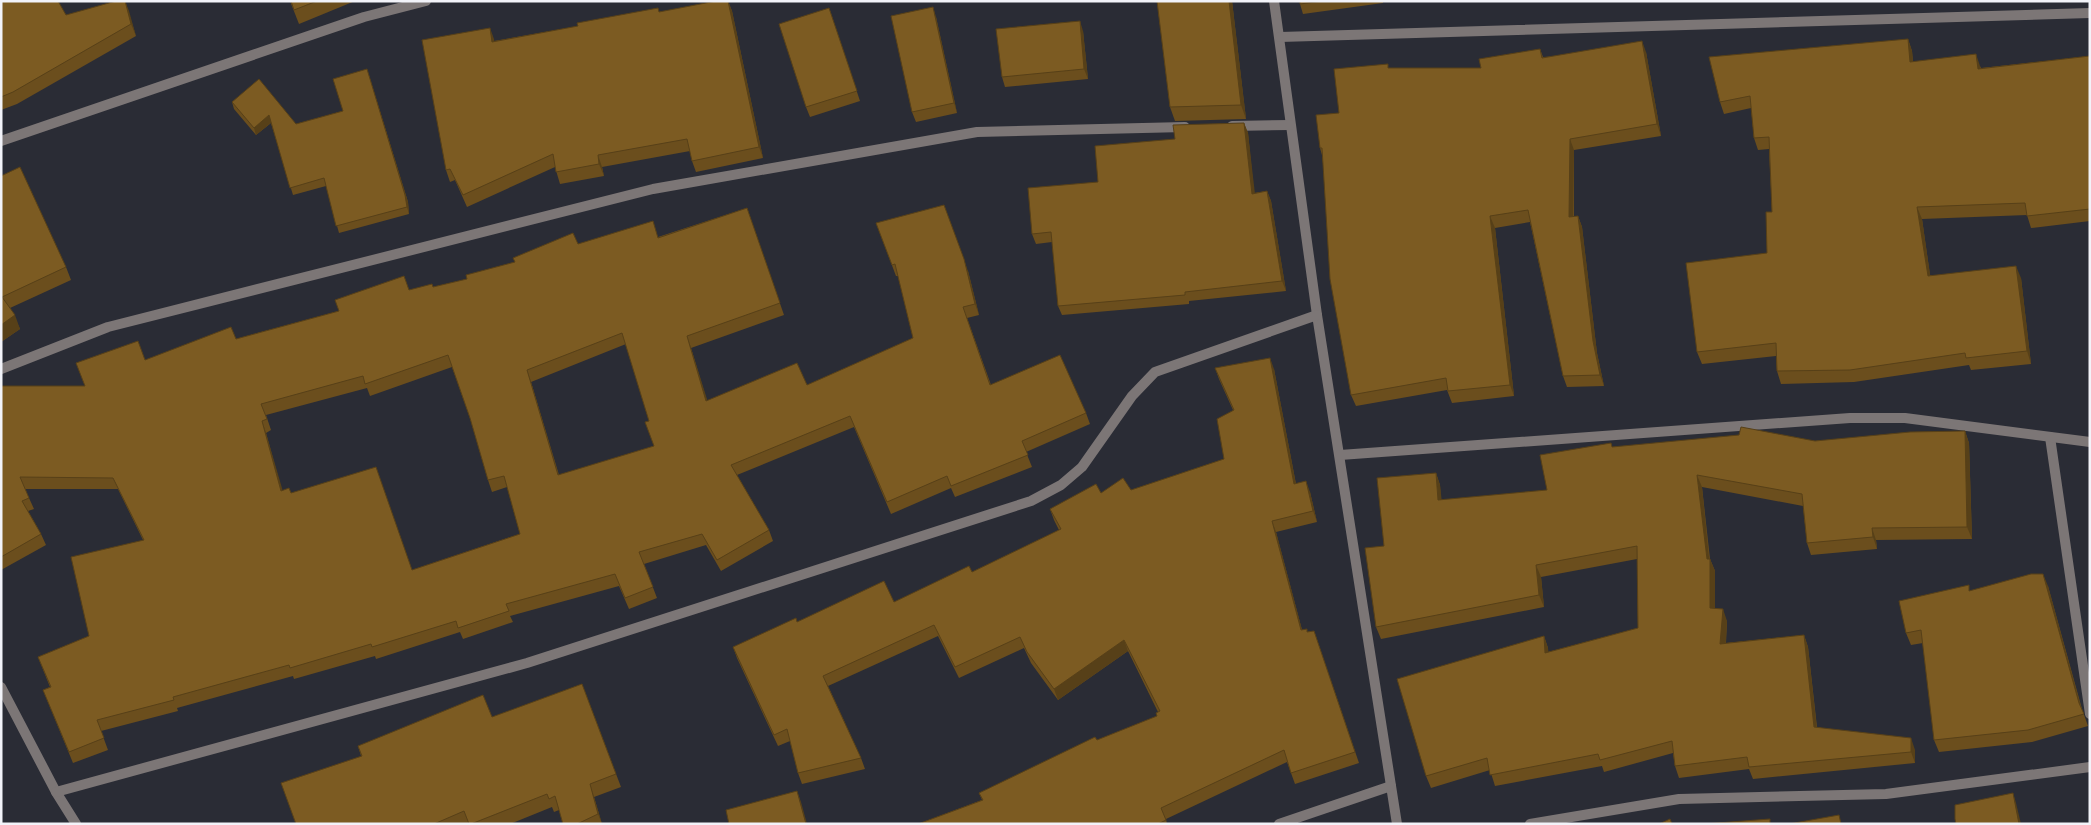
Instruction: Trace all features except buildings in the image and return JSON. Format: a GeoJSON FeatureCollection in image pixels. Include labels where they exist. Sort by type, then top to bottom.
{"type":"FeatureCollection","features":[{"type":"Feature","properties":{"kind":"street"},"geometry":{"type":"LineString","coordinates":[[1,141],[364,17],[426,1]]}},
{"type":"Feature","properties":{"kind":"street"},"geometry":{"type":"LineString","coordinates":[[1274,1],[1317,315],[1397,824]]}},
{"type":"Feature","properties":{"kind":"street"},"geometry":{"type":"LineString","coordinates":[[1280,37],[2090,13]]}},
{"type":"Feature","properties":{"kind":"street"},"geometry":{"type":"LineString","coordinates":[[1222,126],[1290,125]]}},
{"type":"Feature","properties":{"kind":"street"},"geometry":{"type":"LineString","coordinates":[[1,369],[108,327],[652,189],[977,132],[1192,127]]}},
{"type":"Feature","properties":{"kind":"street"},"geometry":{"type":"LineString","coordinates":[[56,792],[527,663],[1031,500],[1061,485],[1082,468],[1132,396],[1155,372],[1317,315]]}},
{"type":"Feature","properties":{"kind":"street"},"geometry":{"type":"LineString","coordinates":[[1340,455],[1850,418],[1905,418],[2090,442]]}},
{"type":"Feature","properties":{"kind":"street"},"geometry":{"type":"LineString","coordinates":[[2050,438],[2090,714]]}},
{"type":"Feature","properties":{"kind":"street"},"geometry":{"type":"LineString","coordinates":[[1,687],[56,792],[76,824]]}},
{"type":"Feature","properties":{"kind":"street"},"geometry":{"type":"LineString","coordinates":[[1530,824],[1679,800],[1886,794],[2090,767]]}},
{"type":"Feature","properties":{"kind":"street"},"geometry":{"type":"LineString","coordinates":[[1279,824],[1390,786]]}}]}
